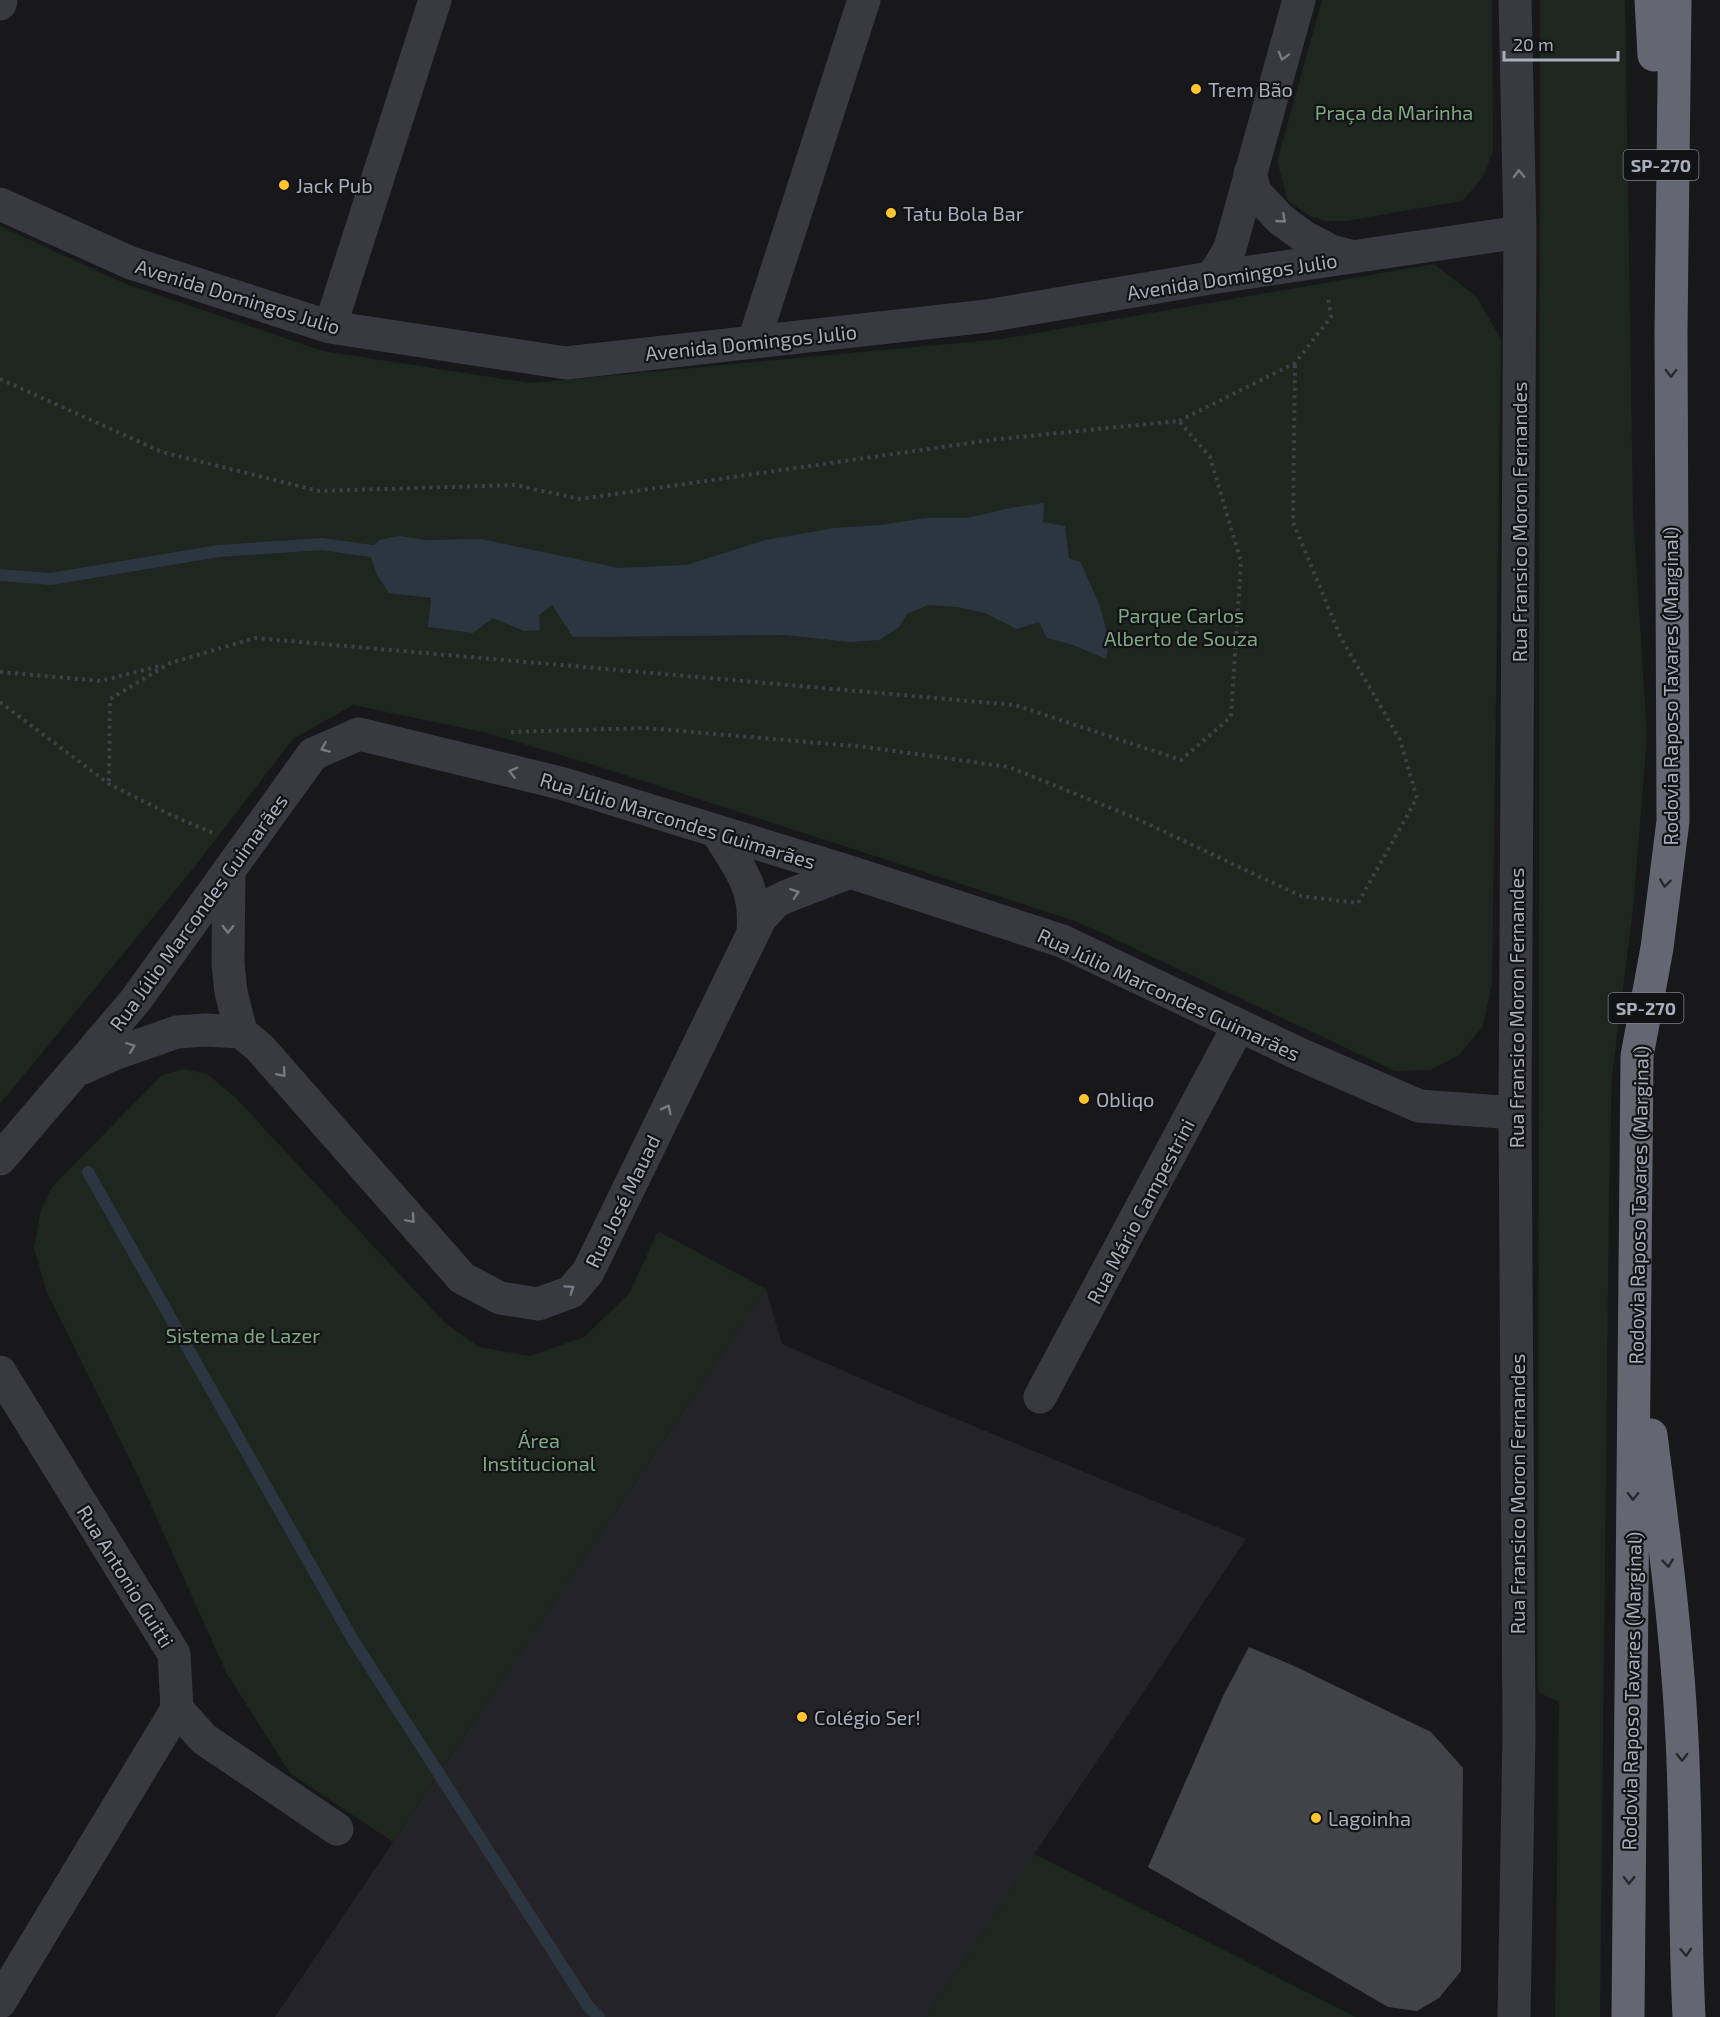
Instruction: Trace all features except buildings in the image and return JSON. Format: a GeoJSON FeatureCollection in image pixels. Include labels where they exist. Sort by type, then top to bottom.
{"type":"FeatureCollection","features":[{"type":"Feature","properties":{"kind":"highway","name":"SP-270"},"geometry":{"type":"LineString","coordinates":[[1651,0],[1671,331]]}},
{"type":"Feature","properties":{"kind":"highway","name":"Rodovia Raposo Tavares (Marginal)"},"geometry":{"type":"LineString","coordinates":[[1628,2017],[1637,1056],[1657,948],[1673,821],[1671,331],[1675,0]]}},
{"type":"Feature","properties":{"kind":"highway"},"geometry":{"type":"LineString","coordinates":[[1635,1317],[1668,1562],[1682,1739],[1685,1940],[1689,2017]]}},
{"type":"Feature","properties":{"kind":"street"},"geometry":{"type":"LineString","coordinates":[[330,327],[435,0]]}},
{"type":"Feature","properties":{"kind":"street"},"geometry":{"type":"LineString","coordinates":[[754,341],[864,0]]}},
{"type":"Feature","properties":{"kind":"street"},"geometry":{"type":"LineString","coordinates":[[1210,278],[1230,248],[1299,0]]}},
{"type":"Feature","properties":{"kind":"street","name":"Rua Fransico Moron Fernandes"},"geometry":{"type":"LineString","coordinates":[[1514,2017],[1518,1734],[1515,1113],[1520,232],[1515,0]]}},
{"type":"Feature","properties":{"kind":"street"},"geometry":{"type":"LineString","coordinates":[[1250,173],[1255,192],[1280,219],[1306,238],[1331,251],[1354,257]]}},
{"type":"Feature","properties":{"kind":"street","name":"Avenida Domingos Julio"},"geometry":{"type":"LineString","coordinates":[[0,204],[131,263],[330,327],[566,363],[987,316],[1210,278],[1520,232]]}},
{"type":"Feature","properties":{"kind":"street","name":"Rua Júlio Marcondes Guimarães"},"geometry":{"type":"LineString","coordinates":[[0,1159],[78,1071],[135,1001],[314,754],[359,734],[564,784],[850,872],[1062,941],[1297,1053],[1419,1106],[1515,1113]]}},
{"type":"Feature","properties":{"kind":"street","name":"Rua José Mauad"},"geometry":{"type":"LineString","coordinates":[[717,832],[748,883],[754,916],[753,931]]}},
{"type":"Feature","properties":{"kind":"street"},"geometry":{"type":"LineString","coordinates":[[78,1071],[114,1054],[177,1032],[206,1030],[241,1032],[231,992],[228,964],[238,859]]}},
{"type":"Feature","properties":{"kind":"street","name":"Rua José Mauad"},"geometry":{"type":"LineString","coordinates":[[241,1032],[260,1048],[462,1278],[500,1298],[538,1304],[571,1292],[588,1272],[760,919],[775,902],[850,872]]}},
{"type":"Feature","properties":{"kind":"street","name":"Rua Mário Campestrini"},"geometry":{"type":"LineString","coordinates":[[1040,1397],[1239,1025]]}},
{"type":"Feature","properties":{"kind":"street","name":"Rua Antonio Guitti"},"geometry":{"type":"LineString","coordinates":[[0,1372],[174,1654],[177,1709]]}},
{"type":"Feature","properties":{"kind":"street"},"geometry":{"type":"LineString","coordinates":[[0,2002],[177,1709],[204,1739],[337,1829]]}},
{"type":"Feature","properties":{"kind":"path"},"geometry":{"type":"LineString","coordinates":[[0,379],[162,452],[319,491],[515,485],[580,499],[998,439],[1179,421],[1295,363],[1331,317],[1322,261]]}},
{"type":"Feature","properties":{"kind":"path"},"geometry":{"type":"LineString","coordinates":[[510,732],[646,728],[866,747],[1009,767],[1133,817],[1301,896],[1358,903],[1417,798],[1400,740],[1341,638],[1293,522],[1295,363]]}},
{"type":"Feature","properties":{"kind":"path"},"geometry":{"type":"LineString","coordinates":[[0,672],[101,681],[255,638],[1015,705],[1181,760],[1231,717],[1241,562],[1210,457],[1179,421]]}},
{"type":"Feature","properties":{"kind":"path"},"geometry":{"type":"LineString","coordinates":[[109,784],[110,699],[170,663]]}},
{"type":"Feature","properties":{"kind":"path"},"geometry":{"type":"LineString","coordinates":[[0,702],[109,784],[171,814],[238,859]]}},
{"type":"Feature","properties":{"kind":"shaded area"},"geometry":{"type":"Polygon","coordinates":[[[1044,503],[1043,522],[1065,526],[1069,559],[1080,561],[1096,596],[1107,634],[1106,659],[1073,645],[1047,638],[1039,622],[1017,629],[985,613],[958,607],[928,605],[907,614],[899,627],[879,640],[850,642],[785,635],[573,637],[552,605],[539,615],[540,630],[524,631],[493,618],[473,633],[428,627],[431,598],[389,593],[377,575],[369,551],[379,540],[399,536],[426,540],[481,539],[619,568],[687,565],[765,540],[835,528],[880,525],[927,518],[967,518],[1044,503]]]}},
{"type":"Feature","properties":{"kind":"shaded area","name":"Colégio Ser!"},"geometry":{"type":"Polygon","coordinates":[[[766,1289],[782,1344],[908,1399],[1246,1539],[925,2017],[275,2017],[766,1289]]]}},
{"type":"Feature","properties":{"kind":"green space","name":"Praça da Marinha"},"geometry":{"type":"Polygon","coordinates":[[[1322,0],[1492,0],[1493,151],[1481,178],[1462,201],[1346,221],[1325,221],[1310,216],[1288,201],[1277,161],[1322,0]]]}},
{"type":"Feature","properties":{"kind":"green space"},"geometry":{"type":"Polygon","coordinates":[[[1540,0],[1625,0],[1633,513],[1647,736],[1633,910],[1612,1075],[1600,2017],[1555,2017],[1559,1702],[1538,1692],[1540,0]]]}},
{"type":"Feature","properties":{"kind":"green space","name":"Parque Carlos Alberto de Souza"},"geometry":{"type":"Polygon","coordinates":[[[0,226],[126,284],[323,351],[530,383],[1001,339],[1434,264],[1477,297],[1501,340],[1492,984],[1483,1026],[1459,1055],[1431,1070],[1395,1071],[1078,922],[594,765],[487,733],[353,705],[293,739],[192,870],[0,1104],[0,226]]]}},
{"type":"Feature","properties":{"kind":"green space","name":"Sistema de Lazer"},"geometry":{"type":"Polygon","coordinates":[[[184,1069],[207,1074],[235,1097],[445,1323],[479,1347],[530,1356],[584,1337],[629,1294],[658,1231],[766,1289],[393,1842],[290,1773],[227,1674],[136,1472],[46,1290],[34,1248],[41,1209],[53,1186],[162,1075],[184,1069]]]}},
{"type":"Feature","properties":{"kind":"green space"},"geometry":{"type":"Polygon","coordinates":[[[1034,1854],[1356,2017],[925,2017],[1034,1854]]]}},
{"type":"Feature","properties":{"kind":"waterway"},"geometry":{"type":"LineString","coordinates":[[0,575],[51,579],[219,551],[322,544],[385,553]]}},
{"type":"Feature","properties":{"kind":"waterway"},"geometry":{"type":"LineString","coordinates":[[88,1172],[353,1640],[588,2006],[599,2017]]}},
{"type":"Feature","properties":{"kind":"place","name":"Trem Bão"},"geometry":{"type":"Point","coordinates":[1196,89]}},
{"type":"Feature","properties":{"kind":"place","name":"Jack Pub"},"geometry":{"type":"Point","coordinates":[284,185]}},
{"type":"Feature","properties":{"kind":"place","name":"Tatu Bola Bar"},"geometry":{"type":"Point","coordinates":[891,213]}},
{"type":"Feature","properties":{"kind":"place","name":"Obliqo"},"geometry":{"type":"Point","coordinates":[1084,1099]}},
{"type":"Feature","properties":{"kind":"place","name":"Colégio Ser!"},"geometry":{"type":"Point","coordinates":[802,1717]}},
{"type":"Feature","properties":{"kind":"place","name":"Lagoinha"},"geometry":{"type":"Point","coordinates":[1316,1818]}},
{"type":"Feature","properties":{"kind":"park label","name":"Área Institucional"},"geometry":{"type":"Point","coordinates":[539,1452]}}]}
